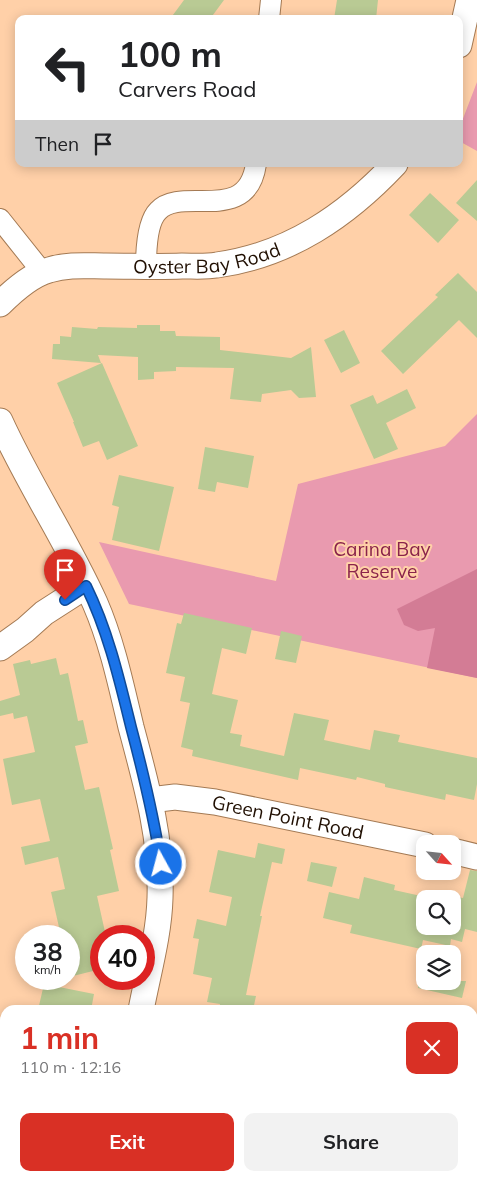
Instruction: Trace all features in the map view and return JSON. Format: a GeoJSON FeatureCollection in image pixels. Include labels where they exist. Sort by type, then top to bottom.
{"type":"FeatureCollection","features":[{"type":"Feature","properties":{"kind":"street"},"geometry":{"type":"LineString","coordinates":[[269,15],[271,0]]}},
{"type":"Feature","properties":{"kind":"street"},"geometry":{"type":"LineString","coordinates":[[463,27],[469,0]]}},
{"type":"Feature","properties":{"kind":"street"},"geometry":{"type":"LineString","coordinates":[[146,267],[146,245],[150,228],[158,211],[170,203],[188,201],[217,202],[235,197],[245,189],[252,179],[255,167]]}},
{"type":"Feature","properties":{"kind":"street","name":"Oyster Bay Road"},"geometry":{"type":"LineString","coordinates":[[0,304],[15,288],[48,270],[74,265],[146,267],[214,265],[245,260],[285,246],[315,231],[347,208],[392,167]]}},
{"type":"Feature","properties":{"kind":"street"},"geometry":{"type":"LineString","coordinates":[[0,219],[43,273]]}},
{"type":"Feature","properties":{"kind":"street"},"geometry":{"type":"LineString","coordinates":[[0,421],[6,449],[86,586],[98,612],[115,659],[150,800],[161,864],[160,901],[156,935],[142,1005]]}},
{"type":"Feature","properties":{"kind":"street"},"geometry":{"type":"LineString","coordinates":[[0,648],[44,613],[86,586]]}},
{"type":"Feature","properties":{"kind":"street","name":"Green Point Road"},"geometry":{"type":"LineString","coordinates":[[150,800],[175,797],[215,802],[416,843]]}},
{"type":"Feature","properties":{"kind":"street"},"geometry":{"type":"LineString","coordinates":[[461,853],[477,857]]}},
{"type":"Feature","properties":{"kind":"green space"},"geometry":{"type":"Polygon","coordinates":[[[477,82],[477,151],[463,143],[463,119],[477,82]]]}},
{"type":"Feature","properties":{"kind":"green space","name":"Carina Bay Reserve"},"geometry":{"type":"Polygon","coordinates":[[[477,414],[477,678],[129,604],[99,542],[276,581],[298,484],[445,446],[477,414]]]}},
{"type":"Feature","properties":{"kind":"shaded area"},"geometry":{"type":"Polygon","coordinates":[[[477,569],[477,678],[427,668],[435,628],[418,631],[404,625],[397,609],[477,569]]]}},
{"type":"Feature","properties":{"kind":"building"},"geometry":{"type":"Polygon","coordinates":[[[184,0],[224,0],[213,15],[173,15],[184,0]]]}},
{"type":"Feature","properties":{"kind":"building"},"geometry":{"type":"Polygon","coordinates":[[[337,0],[378,0],[376,15],[335,15],[337,0]]]}},
{"type":"Feature","properties":{"kind":"building"},"geometry":{"type":"Polygon","coordinates":[[[477,180],[477,221],[456,203],[477,180]]]}},
{"type":"Feature","properties":{"kind":"building"},"geometry":{"type":"Polygon","coordinates":[[[430,193],[459,220],[438,243],[409,215],[430,193]]]}},
{"type":"Feature","properties":{"kind":"building"},"geometry":{"type":"Polygon","coordinates":[[[458,273],[477,292],[477,338],[459,320],[403,374],[381,351],[438,297],[435,295],[458,273]]]}},
{"type":"Feature","properties":{"kind":"building"},"geometry":{"type":"Polygon","coordinates":[[[137,325],[160,325],[160,331],[175,331],[176,336],[220,337],[220,350],[291,358],[311,347],[316,397],[299,398],[291,390],[262,394],[261,402],[230,399],[234,368],[176,367],[176,371],[154,372],[154,379],[138,380],[138,357],[98,355],[101,363],[52,359],[53,344],[60,344],[60,336],[71,337],[72,327],[97,329],[98,327],[137,328],[137,325]]]}},
{"type":"Feature","properties":{"kind":"building"},"geometry":{"type":"Polygon","coordinates":[[[344,330],[360,363],[341,373],[324,340],[344,330]]]}},
{"type":"Feature","properties":{"kind":"building"},"geometry":{"type":"Polygon","coordinates":[[[102,363],[138,446],[107,460],[99,441],[83,447],[57,383],[102,363]]]}},
{"type":"Feature","properties":{"kind":"building"},"geometry":{"type":"Polygon","coordinates":[[[407,389],[416,408],[386,423],[398,449],[374,459],[350,405],[373,395],[377,404],[407,389]]]}},
{"type":"Feature","properties":{"kind":"building"},"geometry":{"type":"Polygon","coordinates":[[[205,447],[254,456],[248,488],[217,482],[215,492],[198,489],[205,447]]]}},
{"type":"Feature","properties":{"kind":"building"},"geometry":{"type":"Polygon","coordinates":[[[119,475],[174,487],[159,551],[112,540],[119,507],[112,505],[119,475]]]}},
{"type":"Feature","properties":{"kind":"building"},"geometry":{"type":"Polygon","coordinates":[[[184,613],[252,628],[246,654],[222,648],[212,694],[238,700],[230,733],[242,735],[240,746],[284,756],[294,713],[329,720],[324,740],[370,750],[374,730],[400,735],[398,742],[477,758],[477,784],[474,800],[446,794],[445,800],[385,787],[385,784],[357,777],[356,780],[300,768],[298,780],[192,756],[193,750],[181,747],[190,703],[180,701],[185,677],[166,673],[177,623],[181,624],[184,613]]]}},
{"type":"Feature","properties":{"kind":"building"},"geometry":{"type":"Polygon","coordinates":[[[281,631],[302,636],[296,663],[275,659],[281,631]]]}},
{"type":"Feature","properties":{"kind":"building"},"geometry":{"type":"Polygon","coordinates":[[[56,658],[60,675],[68,673],[78,721],[83,720],[88,743],[75,746],[85,790],[99,787],[113,849],[110,850],[119,891],[97,896],[103,925],[90,925],[90,972],[80,974],[80,925],[58,925],[51,892],[65,889],[58,857],[25,865],[21,847],[50,841],[40,799],[12,805],[3,759],[35,752],[27,716],[14,719],[13,713],[0,716],[0,701],[20,695],[13,664],[30,660],[31,664],[56,658]]]}},
{"type":"Feature","properties":{"kind":"building"},"geometry":{"type":"Polygon","coordinates":[[[258,843],[285,849],[282,864],[272,862],[260,916],[262,916],[246,995],[256,996],[254,1005],[220,1005],[207,1002],[212,978],[193,974],[199,939],[193,938],[197,919],[226,926],[232,897],[209,892],[218,850],[255,858],[258,843]]]}},
{"type":"Feature","properties":{"kind":"building"},"geometry":{"type":"Polygon","coordinates":[[[311,862],[337,867],[332,887],[307,881],[311,862]]]}},
{"type":"Feature","properties":{"kind":"building"},"geometry":{"type":"Polygon","coordinates":[[[470,870],[477,871],[477,932],[465,929],[462,942],[451,939],[450,945],[423,940],[422,945],[416,945],[416,948],[350,933],[352,925],[323,918],[329,892],[359,899],[364,877],[395,885],[394,890],[416,895],[416,935],[461,935],[461,898],[463,898],[470,870]]]}},
{"type":"Feature","properties":{"kind":"building"},"geometry":{"type":"Polygon","coordinates":[[[461,981],[466,981],[462,998],[427,990],[461,990],[461,981]]]}},
{"type":"Feature","properties":{"kind":"building"},"geometry":{"type":"Polygon","coordinates":[[[43,990],[74,990],[94,994],[92,1005],[39,1005],[43,990]]]}},
{"type":"Feature","properties":{"kind":"route"},"geometry":{"type":"LineString","coordinates":[[65,600],[86,586],[105,629],[115,659],[150,800],[161,864]]}}]}
